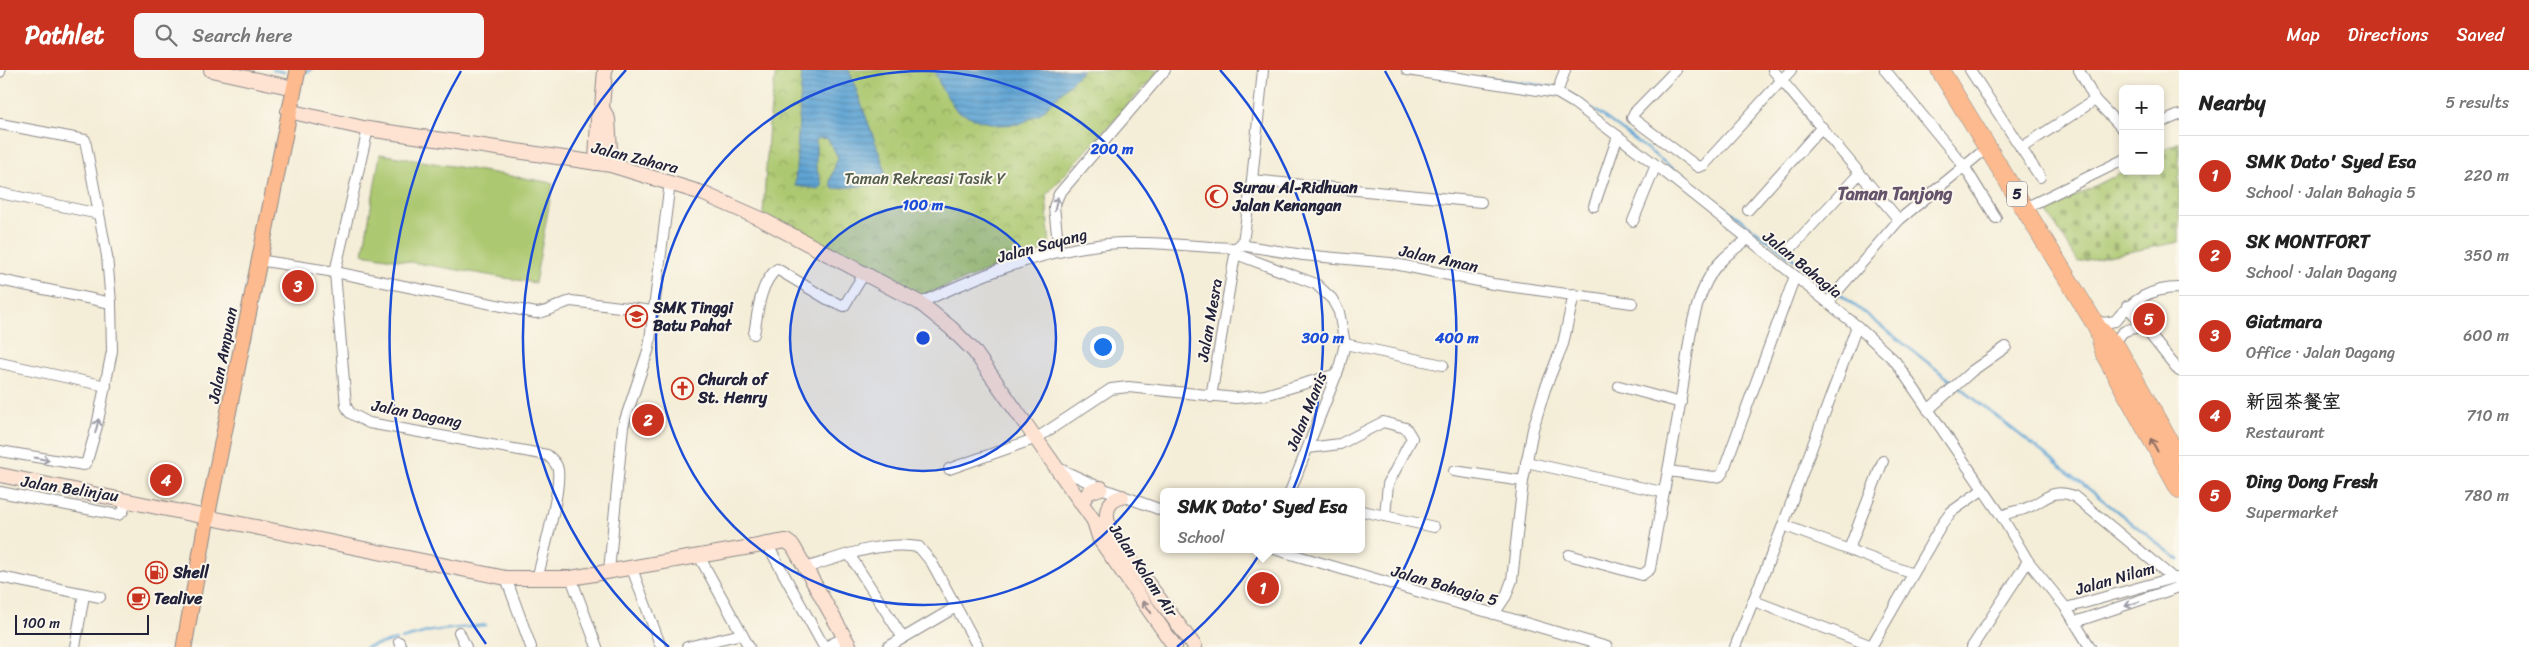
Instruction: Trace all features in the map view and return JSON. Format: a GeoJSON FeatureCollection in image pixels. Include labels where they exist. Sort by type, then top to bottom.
{"type":"FeatureCollection","features":[{"type":"Feature","properties":{"kind":"highway","name":"5"},"geometry":{"type":"LineString","coordinates":[[1940,70],[2094,323],[2117,348],[2179,459]]}},
{"type":"Feature","properties":{"kind":"highway","name":"5"},"geometry":{"type":"LineString","coordinates":[[2094,323],[2105,355],[2179,488]]}},
{"type":"Feature","properties":{"kind":"highway"},"geometry":{"type":"LineString","coordinates":[[2162,426],[2179,434]]}},
{"type":"Feature","properties":{"kind":"main road","name":"Jalan Ampuan"},"geometry":{"type":"LineString","coordinates":[[184,647],[207,517],[288,111],[298,70]]}},
{"type":"Feature","properties":{"kind":"street"},"geometry":{"type":"LineString","coordinates":[[211,70],[294,88]]}},
{"type":"Feature","properties":{"kind":"street"},"geometry":{"type":"LineString","coordinates":[[596,163],[598,118],[602,108],[605,70]]}},
{"type":"Feature","properties":{"kind":"street"},"geometry":{"type":"LineString","coordinates":[[1059,252],[1054,207],[1058,194],[1165,70]]}},
{"type":"Feature","properties":{"kind":"street","name":"Jalan Mesra"},"geometry":{"type":"LineString","coordinates":[[1211,396],[1237,249],[1242,242],[1252,180],[1264,70]]}},
{"type":"Feature","properties":{"kind":"street","name":"Jalan Bahagia"},"geometry":{"type":"LineString","coordinates":[[1408,70],[1560,83],[1618,136],[1795,276],[1831,298],[1895,362],[1982,490],[2002,516],[2028,561],[2076,622],[2087,646]]}},
{"type":"Feature","properties":{"kind":"street"},"geometry":{"type":"LineString","coordinates":[[1676,70],[1634,112],[1632,118],[1698,167],[1704,165],[1781,78],[1791,70]]}},
{"type":"Feature","properties":{"kind":"street"},"geometry":{"type":"LineString","coordinates":[[1773,70],[1859,174],[1900,220]]}},
{"type":"Feature","properties":{"kind":"street"},"geometry":{"type":"LineString","coordinates":[[1885,70],[1964,166],[1996,218]]}},
{"type":"Feature","properties":{"kind":"street"},"geometry":{"type":"LineString","coordinates":[[1970,70],[2040,177]]}},
{"type":"Feature","properties":{"kind":"street"},"geometry":{"type":"LineString","coordinates":[[2082,71],[2095,100],[2119,125]]}},
{"type":"Feature","properties":{"kind":"street"},"geometry":{"type":"LineString","coordinates":[[2021,148],[2095,100]]}},
{"type":"Feature","properties":{"kind":"street"},"geometry":{"type":"LineString","coordinates":[[602,108],[608,119],[611,165]]}},
{"type":"Feature","properties":{"kind":"street","name":"Jalan Zahara"},"geometry":{"type":"LineString","coordinates":[[288,111],[368,129],[611,165],[702,193],[761,219],[920,302],[951,328],[974,351],[1094,521]]}},
{"type":"Feature","properties":{"kind":"street"},"geometry":{"type":"LineString","coordinates":[[2164,121],[2179,115]]}},
{"type":"Feature","properties":{"kind":"street"},"geometry":{"type":"LineString","coordinates":[[0,124],[85,140],[107,256],[111,302],[112,351],[97,426],[87,461],[84,465],[0,451]]}},
{"type":"Feature","properties":{"kind":"street"},"geometry":{"type":"LineString","coordinates":[[1748,210],[1822,127]]}},
{"type":"Feature","properties":{"kind":"street","name":"Jalan Dagang"},"geometry":{"type":"LineString","coordinates":[[368,129],[335,272],[345,399],[350,413],[369,423],[547,454],[556,463],[558,472],[555,500],[537,579]]}},
{"type":"Feature","properties":{"kind":"street"},"geometry":{"type":"LineString","coordinates":[[1594,206],[1618,136]]}},
{"type":"Feature","properties":{"kind":"street"},"geometry":{"type":"LineString","coordinates":[[1831,298],[1900,220],[1988,147]]}},
{"type":"Feature","properties":{"kind":"street"},"geometry":{"type":"LineString","coordinates":[[2025,208],[2119,162]]}},
{"type":"Feature","properties":{"kind":"street"},"geometry":{"type":"LineString","coordinates":[[1633,221],[1656,165]]}},
{"type":"Feature","properties":{"kind":"street"},"geometry":{"type":"LineString","coordinates":[[1791,248],[1859,174]]}},
{"type":"Feature","properties":{"kind":"street"},"geometry":{"type":"LineString","coordinates":[[1252,180],[1481,202]]}},
{"type":"Feature","properties":{"kind":"street"},"geometry":{"type":"LineString","coordinates":[[609,571],[623,426],[649,348],[670,182]]}},
{"type":"Feature","properties":{"kind":"street"},"geometry":{"type":"LineString","coordinates":[[0,193],[99,214]]}},
{"type":"Feature","properties":{"kind":"street"},"geometry":{"type":"LineString","coordinates":[[1569,555],[1608,567],[1645,574],[1650,569],[1689,342],[1706,284],[1722,259],[1748,239]]}},
{"type":"Feature","properties":{"kind":"street","name":"Jalan Sayang"},"geometry":{"type":"LineString","coordinates":[[920,302],[1007,268],[1059,252],[1099,245],[1149,243],[1237,249]]}},
{"type":"Feature","properties":{"kind":"street","name":"Jalan Aman"},"geometry":{"type":"LineString","coordinates":[[1237,249],[1390,263],[1493,284],[1632,303]]}},
{"type":"Feature","properties":{"kind":"street","name":"Jalan Manis"},"geometry":{"type":"LineString","coordinates":[[1237,249],[1316,284],[1332,299],[1339,312],[1345,344],[1337,374],[1292,488]]}},
{"type":"Feature","properties":{"kind":"street"},"geometry":{"type":"LineString","coordinates":[[258,260],[335,272],[536,313],[546,312],[562,303],[571,301],[653,311]]}},
{"type":"Feature","properties":{"kind":"street"},"geometry":{"type":"LineString","coordinates":[[754,334],[762,296],[769,276],[776,269],[832,302],[844,306],[864,274]]}},
{"type":"Feature","properties":{"kind":"street"},"geometry":{"type":"LineString","coordinates":[[1668,471],[1714,477],[1720,476],[1795,276]]}},
{"type":"Feature","properties":{"kind":"street"},"geometry":{"type":"LineString","coordinates":[[0,280],[111,302]]}},
{"type":"Feature","properties":{"kind":"street"},"geometry":{"type":"LineString","coordinates":[[2094,323],[2115,321],[2127,306],[2138,298],[2155,291],[2179,288]]}},
{"type":"Feature","properties":{"kind":"street"},"geometry":{"type":"LineString","coordinates":[[1494,614],[1506,596],[1512,580],[1526,462],[1542,397],[1563,344],[1574,294]]}},
{"type":"Feature","properties":{"kind":"street"},"geometry":{"type":"LineString","coordinates":[[2127,306],[2179,371]]}},
{"type":"Feature","properties":{"kind":"street"},"geometry":{"type":"LineString","coordinates":[[1735,647],[1783,525],[1857,326]]}},
{"type":"Feature","properties":{"kind":"street"},"geometry":{"type":"LineString","coordinates":[[2117,348],[2117,337],[2120,333],[2143,327]]}},
{"type":"Feature","properties":{"kind":"street"},"geometry":{"type":"LineString","coordinates":[[1345,344],[1443,365]]}},
{"type":"Feature","properties":{"kind":"street"},"geometry":{"type":"LineString","coordinates":[[1928,410],[1958,382],[2006,347]]}},
{"type":"Feature","properties":{"kind":"street"},"geometry":{"type":"LineString","coordinates":[[0,363],[106,386]]}},
{"type":"Feature","properties":{"kind":"street"},"geometry":{"type":"LineString","coordinates":[[949,469],[1037,438],[1110,389],[1128,387],[1236,398],[1265,395],[1337,374]]}},
{"type":"Feature","properties":{"kind":"street"},"geometry":{"type":"LineString","coordinates":[[1619,386],[1680,403]]}},
{"type":"Feature","properties":{"kind":"street"},"geometry":{"type":"LineString","coordinates":[[1308,448],[1340,444],[1383,422],[1406,428],[1412,438],[1388,484],[1385,516]]}},
{"type":"Feature","properties":{"kind":"street"},"geometry":{"type":"LineString","coordinates":[[1849,549],[1883,461]]}},
{"type":"Feature","properties":{"kind":"street"},"geometry":{"type":"LineString","coordinates":[[1526,462],[1662,492]]}},
{"type":"Feature","properties":{"kind":"street"},"geometry":{"type":"LineString","coordinates":[[1057,468],[1122,497],[1160,511]]}},
{"type":"Feature","properties":{"kind":"street"},"geometry":{"type":"LineString","coordinates":[[1454,471],[1523,481]]}},
{"type":"Feature","properties":{"kind":"street"},"geometry":{"type":"LineString","coordinates":[[0,475],[506,578],[571,578],[772,542],[790,542],[847,642],[825,647],[772,542]]}},
{"type":"Feature","properties":{"kind":"street"},"geometry":{"type":"LineString","coordinates":[[1081,504],[1089,492],[1101,488]]}},
{"type":"Feature","properties":{"kind":"street"},"geometry":{"type":"LineString","coordinates":[[1754,601],[1871,646],[1951,512],[1982,490]]}},
{"type":"Feature","properties":{"kind":"street","name":"Jalan Belinjau"},"geometry":{"type":"LineString","coordinates":[[0,492],[118,514],[123,512],[126,500]]}},
{"type":"Feature","properties":{"kind":"street"},"geometry":{"type":"LineString","coordinates":[[2002,516],[2024,509],[2049,494],[2066,493],[2074,496],[2176,578]]}},
{"type":"Feature","properties":{"kind":"street"},"geometry":{"type":"LineString","coordinates":[[1114,538],[1107,522],[1106,514],[1108,505],[1115,499],[1122,497]]}},
{"type":"Feature","properties":{"kind":"street"},"geometry":{"type":"LineString","coordinates":[[1365,512],[1434,528]]}},
{"type":"Feature","properties":{"kind":"street","name":"Jalan Kolam Air"},"geometry":{"type":"LineString","coordinates":[[1094,521],[1105,526],[1195,647]]}},
{"type":"Feature","properties":{"kind":"street","name":"Jalan Kolam Air"},"geometry":{"type":"LineString","coordinates":[[1094,521],[1100,540],[1176,647]]}},
{"type":"Feature","properties":{"kind":"street"},"geometry":{"type":"LineString","coordinates":[[1783,525],[1913,574]]}},
{"type":"Feature","properties":{"kind":"street"},"geometry":{"type":"LineString","coordinates":[[805,568],[872,548],[909,545],[919,547],[925,551],[978,647]]}},
{"type":"Feature","properties":{"kind":"street","name":"Jalan Bahagia 5"},"geometry":{"type":"LineString","coordinates":[[1288,553],[1607,647]]}},
{"type":"Feature","properties":{"kind":"street"},"geometry":{"type":"LineString","coordinates":[[849,554],[903,638]]}},
{"type":"Feature","properties":{"kind":"street"},"geometry":{"type":"LineString","coordinates":[[699,556],[749,647]]}},
{"type":"Feature","properties":{"kind":"street"},"geometry":{"type":"LineString","coordinates":[[1972,647],[2028,561]]}},
{"type":"Feature","properties":{"kind":"street"},"geometry":{"type":"LineString","coordinates":[[631,566],[661,647]]}},
{"type":"Feature","properties":{"kind":"street"},"geometry":{"type":"LineString","coordinates":[[0,577],[100,597]]}},
{"type":"Feature","properties":{"kind":"street"},"geometry":{"type":"LineString","coordinates":[[506,578],[531,647]]}},
{"type":"Feature","properties":{"kind":"street"},"geometry":{"type":"LineString","coordinates":[[571,578],[597,647]]}},
{"type":"Feature","properties":{"kind":"street","name":"Jalan Nilam"},"geometry":{"type":"LineString","coordinates":[[2066,608],[2176,578]]}},
{"type":"Feature","properties":{"kind":"street","name":"Jalan Nilam"},"geometry":{"type":"LineString","coordinates":[[2076,622],[2179,588]]}},
{"type":"Feature","properties":{"kind":"street"},"geometry":{"type":"LineString","coordinates":[[75,647],[84,594]]}},
{"type":"Feature","properties":{"kind":"street"},"geometry":{"type":"LineString","coordinates":[[888,647],[956,607]]}},
{"type":"Feature","properties":{"kind":"street"},"geometry":{"type":"LineString","coordinates":[[459,632],[466,647]]}},
{"type":"Feature","properties":{"kind":"street"},"geometry":{"type":"LineString","coordinates":[[687,647],[742,634]]}},
{"type":"Feature","properties":{"kind":"green space","name":"Taman Rekreasi Tasik Y"},"geometry":{"type":"Polygon","coordinates":[[[776,70],[1160,70],[1046,195],[1050,248],[918,297],[763,215],[769,123],[776,70]]]}},
{"type":"Feature","properties":{"kind":"green space"},"geometry":{"type":"Polygon","coordinates":[[[2179,142],[2179,242],[2078,262],[2047,211],[2119,174],[2164,175],[2164,150],[2179,142]]]}},
{"type":"Feature","properties":{"kind":"green space"},"geometry":{"type":"Polygon","coordinates":[[[380,154],[553,183],[535,283],[363,254],[380,154]]]}},
{"type":"Feature","properties":{"kind":"water"},"geometry":{"type":"Polygon","coordinates":[[[802,70],[849,70],[884,166],[887,183],[833,189],[830,181],[838,157],[828,139],[819,138],[816,140],[816,167],[822,185],[819,189],[795,186],[802,70]]]}},
{"type":"Feature","properties":{"kind":"water"},"geometry":{"type":"Polygon","coordinates":[[[934,70],[1083,70],[1041,113],[1020,124],[999,125],[978,120],[957,111],[942,89],[934,70]]]}},
{"type":"Feature","properties":{"kind":"waterway"},"geometry":{"type":"LineString","coordinates":[[273,70],[284,72]]}},
{"type":"Feature","properties":{"kind":"waterway"},"geometry":{"type":"LineString","coordinates":[[305,72],[311,70]]}},
{"type":"Feature","properties":{"kind":"waterway"},"geometry":{"type":"LineString","coordinates":[[1489,78],[1555,87]]}},
{"type":"Feature","properties":{"kind":"waterway"},"geometry":{"type":"LineString","coordinates":[[1561,88],[1595,110],[1836,291]]}},
{"type":"Feature","properties":{"kind":"waterway"},"geometry":{"type":"LineString","coordinates":[[1840,294],[1954,383]]}},
{"type":"Feature","properties":{"kind":"waterway"},"geometry":{"type":"LineString","coordinates":[[1958,386],[2179,560]]}},
{"type":"Feature","properties":{"kind":"waterway"},"geometry":{"type":"LineString","coordinates":[[401,639],[431,631],[486,625]]}},
{"type":"Feature","properties":{"kind":"waterway"},"geometry":{"type":"LineString","coordinates":[[366,647],[396,640]]}},
{"type":"Feature","properties":{"kind":"place","name":"Surau Al-Ridhuan Jalan Kenangan"},"geometry":{"type":"Point","coordinates":[1217,196]}},
{"type":"Feature","properties":{"kind":"place","name":"Giatmara"},"geometry":{"type":"Point","coordinates":[298,286]}},
{"type":"Feature","properties":{"kind":"place","name":"SMK Tinggi Batu Pahat"},"geometry":{"type":"Point","coordinates":[637,316]}},
{"type":"Feature","properties":{"kind":"place","name":"Ding Dong Fresh"},"geometry":{"type":"Point","coordinates":[2149,319]}},
{"type":"Feature","properties":{"kind":"place","name":"Church of St. Henry"},"geometry":{"type":"Point","coordinates":[682,388]}},
{"type":"Feature","properties":{"kind":"place","name":"SK MONTFORT"},"geometry":{"type":"Point","coordinates":[648,420]}},
{"type":"Feature","properties":{"kind":"place","name":"新园茶餐室"},"geometry":{"type":"Point","coordinates":[166,480]}},
{"type":"Feature","properties":{"kind":"place","name":"Shell"},"geometry":{"type":"Point","coordinates":[157,572]}},
{"type":"Feature","properties":{"kind":"place","name":"SMK Dato' Syed Esa"},"geometry":{"type":"Point","coordinates":[1263,588]}},
{"type":"Feature","properties":{"kind":"place","name":"Tealive"},"geometry":{"type":"Point","coordinates":[138,598]}},
{"type":"Feature","properties":{"kind":"district","name":"Taman Tanjong"},"geometry":{"type":"Point","coordinates":[1895,194]}}]}
